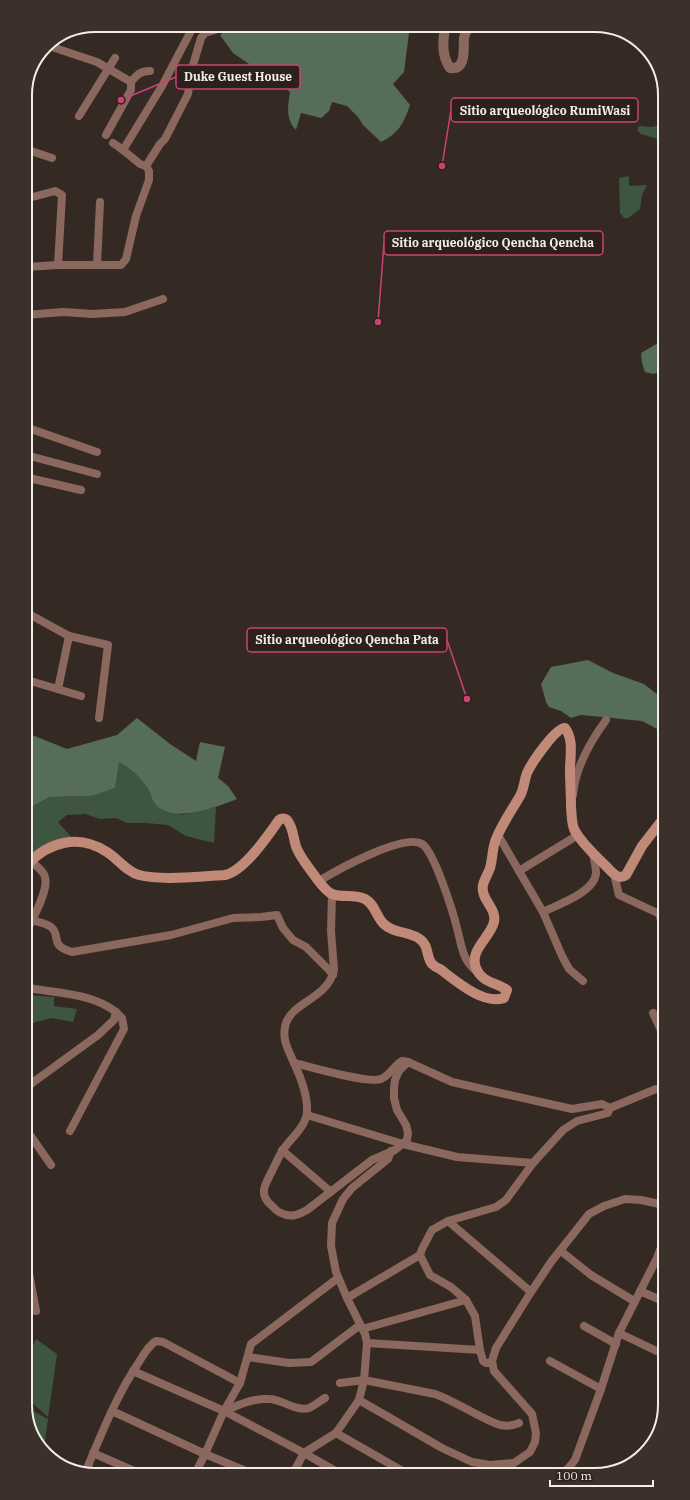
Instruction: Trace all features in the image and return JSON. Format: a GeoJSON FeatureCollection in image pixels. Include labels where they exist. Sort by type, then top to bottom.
{"type":"FeatureCollection","features":[{"type":"Feature","properties":{"kind":"main road"},"geometry":{"type":"LineString","coordinates":[[32,860],[39,854],[64,842],[78,842],[89,844],[106,852],[137,875],[151,878],[225,876],[240,868],[264,841],[279,820],[282,818],[286,819],[291,827],[297,849],[304,862],[319,881],[332,894],[360,897],[366,900],[371,904],[378,918],[385,926],[394,931],[417,937],[423,941],[427,948],[429,960],[433,965],[474,993],[500,999],[504,998],[507,990],[502,986],[484,979],[475,967],[476,953],[494,921],[494,913],[482,892],[483,884],[488,877],[491,866],[493,847],[521,794],[525,783],[526,774],[532,763],[557,731],[565,728],[570,740],[572,814],[575,831],[593,854],[614,874],[619,877],[626,875],[642,846],[658,825]]}},
{"type":"Feature","properties":{"kind":"street"},"geometry":{"type":"LineString","coordinates":[[123,150],[162,86],[190,32]]}},
{"type":"Feature","properties":{"kind":"street"},"geometry":{"type":"LineString","coordinates":[[146,166],[160,144],[165,139],[188,94],[191,72],[201,38],[205,33],[208,32]]}},
{"type":"Feature","properties":{"kind":"street"},"geometry":{"type":"LineString","coordinates":[[444,32],[443,43],[445,58],[450,68],[458,67],[463,60],[464,36],[466,32]]}},
{"type":"Feature","properties":{"kind":"street"},"geometry":{"type":"LineString","coordinates":[[54,48],[97,62],[132,83]]}},
{"type":"Feature","properties":{"kind":"street"},"geometry":{"type":"LineString","coordinates":[[78,116],[115,58]]}},
{"type":"Feature","properties":{"kind":"street"},"geometry":{"type":"LineString","coordinates":[[106,135],[131,90],[132,83],[138,73],[150,71]]}},
{"type":"Feature","properties":{"kind":"street"},"geometry":{"type":"LineString","coordinates":[[32,267],[97,264],[121,265],[126,259],[136,216],[149,180],[149,171],[146,166],[140,164],[113,143]]}},
{"type":"Feature","properties":{"kind":"street"},"geometry":{"type":"LineString","coordinates":[[32,151],[52,158]]}},
{"type":"Feature","properties":{"kind":"street"},"geometry":{"type":"LineString","coordinates":[[32,197],[55,191],[62,195],[58,265]]}},
{"type":"Feature","properties":{"kind":"street"},"geometry":{"type":"LineString","coordinates":[[97,264],[100,202]]}},
{"type":"Feature","properties":{"kind":"street"},"geometry":{"type":"LineString","coordinates":[[32,315],[63,312],[93,314],[125,312],[163,299]]}},
{"type":"Feature","properties":{"kind":"street"},"geometry":{"type":"LineString","coordinates":[[32,430],[97,452]]}},
{"type":"Feature","properties":{"kind":"street"},"geometry":{"type":"LineString","coordinates":[[32,457],[97,474]]}},
{"type":"Feature","properties":{"kind":"street"},"geometry":{"type":"LineString","coordinates":[[32,479],[81,490]]}},
{"type":"Feature","properties":{"kind":"street"},"geometry":{"type":"LineString","coordinates":[[32,616],[69,636],[108,645],[99,718]]}},
{"type":"Feature","properties":{"kind":"street"},"geometry":{"type":"LineString","coordinates":[[58,689],[69,636]]}},
{"type":"Feature","properties":{"kind":"street"},"geometry":{"type":"LineString","coordinates":[[32,681],[81,696]]}},
{"type":"Feature","properties":{"kind":"street"},"geometry":{"type":"LineString","coordinates":[[572,814],[574,792],[580,767],[599,730],[606,720]]}},
{"type":"Feature","properties":{"kind":"street"},"geometry":{"type":"LineString","coordinates":[[498,835],[543,912],[569,969],[583,981]]}},
{"type":"Feature","properties":{"kind":"street"},"geometry":{"type":"LineString","coordinates":[[519,871],[578,835]]}},
{"type":"Feature","properties":{"kind":"street"},"geometry":{"type":"LineString","coordinates":[[319,881],[380,849],[404,842],[416,842],[424,845],[429,851],[438,870],[457,926],[465,960],[471,968],[479,973]]}},
{"type":"Feature","properties":{"kind":"street"},"geometry":{"type":"LineString","coordinates":[[543,912],[591,886],[596,873],[593,854]]}},
{"type":"Feature","properties":{"kind":"street"},"geometry":{"type":"LineString","coordinates":[[32,865],[45,876],[46,883],[42,898],[32,920],[49,925],[52,928],[57,943],[63,949],[72,952],[171,935],[233,918],[277,915],[283,928],[293,940],[306,947],[330,970],[333,975]]}},
{"type":"Feature","properties":{"kind":"street"},"geometry":{"type":"LineString","coordinates":[[614,874],[619,895],[658,914]]}},
{"type":"Feature","properties":{"kind":"street"},"geometry":{"type":"LineString","coordinates":[[332,894],[331,931],[334,970],[333,975],[329,982],[316,996],[293,1012],[286,1022],[284,1032],[285,1043],[307,1100],[307,1115],[301,1127],[282,1150],[264,1187],[263,1196],[267,1202],[280,1213],[289,1216],[296,1216],[307,1210],[372,1160],[404,1144],[407,1140],[408,1133],[406,1125],[397,1110],[394,1098],[394,1088],[395,1080],[399,1071],[408,1062]]}},
{"type":"Feature","properties":{"kind":"street"},"geometry":{"type":"LineString","coordinates":[[32,989],[68,994],[107,1005],[122,1018],[124,1029],[70,1131]]}},
{"type":"Feature","properties":{"kind":"street"},"geometry":{"type":"LineString","coordinates":[[32,1083],[98,1035],[114,1020],[116,1012]]}},
{"type":"Feature","properties":{"kind":"street"},"geometry":{"type":"LineString","coordinates":[[653,1012],[658,1022]]}},
{"type":"Feature","properties":{"kind":"street"},"geometry":{"type":"LineString","coordinates":[[294,1063],[360,1078],[379,1080],[385,1077],[402,1061],[408,1062],[452,1082],[572,1109],[602,1104],[610,1108]]}},
{"type":"Feature","properties":{"kind":"street"},"geometry":{"type":"LineString","coordinates":[[347,1298],[420,1255],[432,1230],[448,1221],[496,1207],[506,1200],[533,1163],[563,1130],[577,1121],[608,1113],[610,1108],[658,1089]]}},
{"type":"Feature","properties":{"kind":"street"},"geometry":{"type":"LineString","coordinates":[[307,1115],[404,1144],[457,1157],[533,1163]]}},
{"type":"Feature","properties":{"kind":"street"},"geometry":{"type":"LineString","coordinates":[[32,1138],[51,1165]]}},
{"type":"Feature","properties":{"kind":"street"},"geometry":{"type":"LineString","coordinates":[[282,1150],[331,1192]]}},
{"type":"Feature","properties":{"kind":"street"},"geometry":{"type":"LineString","coordinates":[[296,1468],[304,1453],[336,1433],[359,1400],[364,1380],[367,1343],[338,1278],[330,1246],[332,1224],[343,1199],[357,1183],[388,1159],[391,1151]]}},
{"type":"Feature","properties":{"kind":"street"},"geometry":{"type":"LineString","coordinates":[[506,1468],[530,1452],[535,1442],[535,1427],[532,1414],[494,1371],[492,1361],[498,1344],[531,1292],[588,1214],[604,1206],[625,1199],[641,1200],[658,1204]]}},
{"type":"Feature","properties":{"kind":"street"},"geometry":{"type":"LineString","coordinates":[[448,1221],[531,1292]]}},
{"type":"Feature","properties":{"kind":"street"},"geometry":{"type":"LineString","coordinates":[[561,1251],[591,1275],[634,1301]]}},
{"type":"Feature","properties":{"kind":"street"},"geometry":{"type":"LineString","coordinates":[[420,1255],[430,1275],[450,1287],[466,1300],[475,1316],[483,1361],[489,1364],[492,1361]]}},
{"type":"Feature","properties":{"kind":"street"},"geometry":{"type":"LineString","coordinates":[[568,1468],[574,1460],[601,1390],[619,1333],[634,1301],[658,1257]]}},
{"type":"Feature","properties":{"kind":"street"},"geometry":{"type":"LineString","coordinates":[[198,1468],[224,1411],[240,1383],[251,1344],[338,1278]]}},
{"type":"Feature","properties":{"kind":"street"},"geometry":{"type":"LineString","coordinates":[[32,1290],[36,1311]]}},
{"type":"Feature","properties":{"kind":"street"},"geometry":{"type":"LineString","coordinates":[[640,1291],[658,1299]]}},
{"type":"Feature","properties":{"kind":"street"},"geometry":{"type":"LineString","coordinates":[[248,1357],[289,1363],[311,1362],[361,1327],[466,1300]]}},
{"type":"Feature","properties":{"kind":"street"},"geometry":{"type":"LineString","coordinates":[[584,1326],[616,1344]]}},
{"type":"Feature","properties":{"kind":"street"},"geometry":{"type":"LineString","coordinates":[[619,1333],[658,1352]]}},
{"type":"Feature","properties":{"kind":"street"},"geometry":{"type":"LineString","coordinates":[[87,1468],[112,1411],[133,1371],[150,1344],[156,1340],[163,1342],[240,1383]]}},
{"type":"Feature","properties":{"kind":"street"},"geometry":{"type":"LineString","coordinates":[[367,1343],[480,1350]]}},
{"type":"Feature","properties":{"kind":"street"},"geometry":{"type":"LineString","coordinates":[[550,1361],[601,1390]]}},
{"type":"Feature","properties":{"kind":"street"},"geometry":{"type":"LineString","coordinates":[[133,1371],[224,1411],[330,1468]]}},
{"type":"Feature","properties":{"kind":"street"},"geometry":{"type":"LineString","coordinates":[[340,1382],[364,1380],[435,1394],[498,1424],[510,1426],[519,1423]]}},
{"type":"Feature","properties":{"kind":"street"},"geometry":{"type":"LineString","coordinates":[[224,1411],[246,1402],[269,1399],[280,1400],[299,1408],[308,1408],[325,1398]]}},
{"type":"Feature","properties":{"kind":"street"},"geometry":{"type":"LineString","coordinates":[[359,1400],[442,1448],[472,1462],[490,1464],[513,1463]]}},
{"type":"Feature","properties":{"kind":"street"},"geometry":{"type":"LineString","coordinates":[[112,1411],[239,1468]]}},
{"type":"Feature","properties":{"kind":"street"},"geometry":{"type":"LineString","coordinates":[[336,1433],[397,1468]]}},
{"type":"Feature","properties":{"kind":"street"},"geometry":{"type":"LineString","coordinates":[[93,1453],[127,1468]]}},
{"type":"Feature","properties":{"kind":"green space"},"geometry":{"type":"Polygon","coordinates":[[[224,32],[430,32],[409,33],[404,72],[393,84],[410,105],[397,131],[381,142],[363,125],[358,117],[347,106],[332,102],[329,111],[321,118],[301,113],[296,130],[290,121],[288,112],[290,92],[271,75],[255,68],[233,53],[220,35],[224,32]]]}},
{"type":"Feature","properties":{"kind":"green space"},"geometry":{"type":"Polygon","coordinates":[[[639,126],[652,127],[658,126],[658,139],[641,134],[637,130],[639,126]]]}},
{"type":"Feature","properties":{"kind":"green space"},"geometry":{"type":"Polygon","coordinates":[[[629,176],[629,186],[647,185],[642,195],[640,209],[628,218],[624,218],[620,213],[619,178],[629,176]]]}},
{"type":"Feature","properties":{"kind":"green space"},"geometry":{"type":"Polygon","coordinates":[[[658,343],[658,372],[654,374],[645,372],[641,353],[658,343]]]}},
{"type":"Feature","properties":{"kind":"green space"},"geometry":{"type":"Polygon","coordinates":[[[588,660],[613,673],[644,684],[658,695],[658,729],[642,721],[581,715],[571,718],[561,711],[549,707],[541,684],[551,667],[588,660]]]}},
{"type":"Feature","properties":{"kind":"green space"},"geometry":{"type":"Polygon","coordinates":[[[137,718],[170,744],[196,761],[200,742],[225,747],[218,778],[228,786],[237,799],[218,806],[184,814],[164,811],[156,805],[145,784],[139,777],[119,762],[115,788],[91,796],[50,797],[32,806],[32,735],[67,749],[117,735],[137,718]]]}},
{"type":"Feature","properties":{"kind":"green space"},"geometry":{"type":"Polygon","coordinates":[[[119,762],[141,779],[155,804],[182,815],[216,807],[214,843],[186,836],[168,825],[127,823],[116,818],[100,819],[85,814],[67,815],[58,822],[73,839],[54,840],[32,853],[32,806],[50,797],[91,796],[119,762]]]}},
{"type":"Feature","properties":{"kind":"green space"},"geometry":{"type":"Polygon","coordinates":[[[32,995],[54,997],[54,1006],[77,1009],[73,1022],[52,1018],[32,1023],[32,995]]]}},
{"type":"Feature","properties":{"kind":"green space"},"geometry":{"type":"Polygon","coordinates":[[[36,1339],[57,1354],[48,1417],[32,1403],[32,1347],[36,1339]]]}},
{"type":"Feature","properties":{"kind":"green space"},"geometry":{"type":"Polygon","coordinates":[[[32,1410],[48,1419],[45,1441],[38,1433],[35,1426],[32,1410]]]}},
{"type":"Feature","properties":{"kind":"place","name":"Duke Guest House"},"geometry":{"type":"Point","coordinates":[121,100]}},
{"type":"Feature","properties":{"kind":"place","name":"Sitio arqueológico RumiWasi"},"geometry":{"type":"Point","coordinates":[442,166]}},
{"type":"Feature","properties":{"kind":"place","name":"Sitio arqueológico Qencha Qencha"},"geometry":{"type":"Point","coordinates":[378,322]}},
{"type":"Feature","properties":{"kind":"place","name":"Sitio arqueológico Qencha Pata"},"geometry":{"type":"Point","coordinates":[467,699]}}]}
